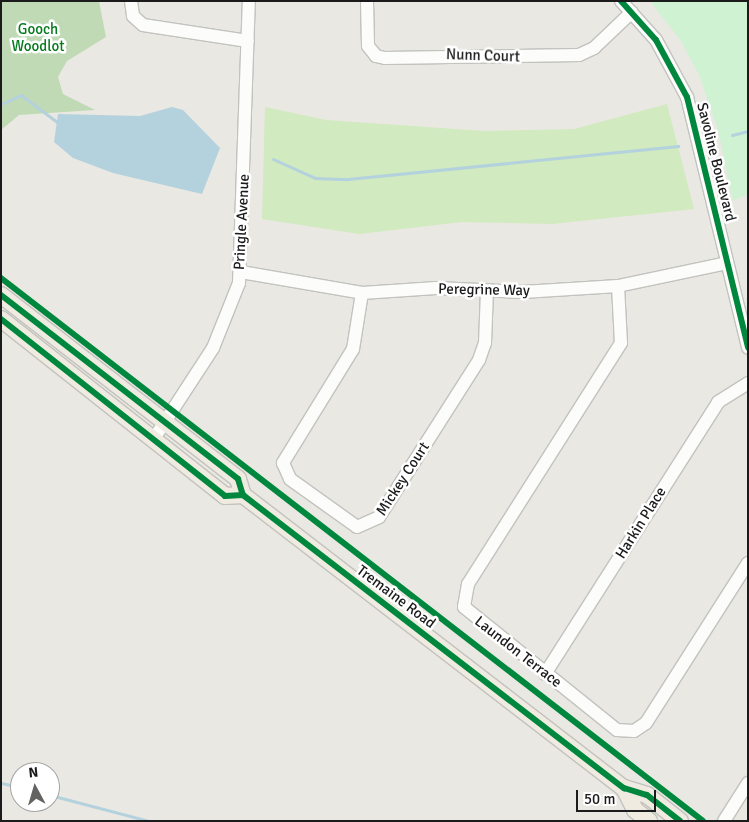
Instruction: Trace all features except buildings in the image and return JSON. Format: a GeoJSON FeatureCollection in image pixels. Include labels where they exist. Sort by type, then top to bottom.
{"type":"FeatureCollection","features":[{"type":"Feature","properties":{"kind":"main road","name":"Tremaine Road"},"geometry":{"type":"LineString","coordinates":[[1,295],[238,479],[243,495],[624,788],[647,795],[680,821]]}},
{"type":"Feature","properties":{"kind":"main road","name":"Tremaine Road"},"geometry":{"type":"LineString","coordinates":[[1,319],[225,496],[243,495]]}},
{"type":"Feature","properties":{"kind":"main road","name":"Tremaine Road"},"geometry":{"type":"LineString","coordinates":[[624,788],[635,810],[649,821]]}},
{"type":"Feature","properties":{"kind":"street"},"geometry":{"type":"LineString","coordinates":[[131,1],[133,16],[143,25],[248,41]]}},
{"type":"Feature","properties":{"kind":"street","name":"Pringle Avenue"},"geometry":{"type":"LineString","coordinates":[[153,440],[221,333],[241,272],[249,1]]}},
{"type":"Feature","properties":{"kind":"street","name":"Nunn Court"},"geometry":{"type":"LineString","coordinates":[[367,1],[368,46],[386,58],[579,55],[594,48],[632,12]]}},
{"type":"Feature","properties":{"kind":"street","name":"Savoline Boulevard"},"geometry":{"type":"LineString","coordinates":[[621,1],[663,51],[687,97],[748,348]]}},
{"type":"Feature","properties":{"kind":"street","name":"Peregrine Way"},"geometry":{"type":"LineString","coordinates":[[241,272],[362,293],[487,291],[618,286],[727,263]]}},
{"type":"Feature","properties":{"kind":"street","name":"Laundon Terrace"},"geometry":{"type":"LineString","coordinates":[[618,286],[621,343],[463,595],[467,612],[617,730],[638,729],[748,563]]}},
{"type":"Feature","properties":{"kind":"street","name":"Mickey Court"},"geometry":{"type":"LineString","coordinates":[[362,293],[353,348],[283,463],[290,478],[357,527],[379,517],[479,360],[485,342],[487,291]]}},
{"type":"Feature","properties":{"kind":"street","name":"Harkin Place"},"geometry":{"type":"LineString","coordinates":[[545,674],[718,402],[748,383]]}},
{"type":"Feature","properties":{"kind":"street"},"geometry":{"type":"LineString","coordinates":[[724,821],[748,783]]}},
{"type":"Feature","properties":{"kind":"green space","name":"Gooch Woodlot"},"geometry":{"type":"Polygon","coordinates":[[[1,1],[99,1],[106,37],[67,61],[58,77],[63,94],[95,110],[19,115],[1,130],[1,1]]]}},
{"type":"Feature","properties":{"kind":"green space"},"geometry":{"type":"Polygon","coordinates":[[[650,1],[748,1],[748,194],[733,201],[718,130],[699,75],[681,41],[650,1]]]}},
{"type":"Feature","properties":{"kind":"green space"},"geometry":{"type":"Polygon","coordinates":[[[667,104],[694,209],[552,224],[462,222],[359,234],[262,219],[265,107],[326,120],[484,131],[574,129],[667,104]]]}},
{"type":"Feature","properties":{"kind":"water"},"geometry":{"type":"Polygon","coordinates":[[[172,107],[183,110],[220,148],[202,194],[113,173],[73,158],[54,142],[58,114],[140,116],[172,107]]]}},
{"type":"Feature","properties":{"kind":"waterway"},"geometry":{"type":"LineString","coordinates":[[1,104],[21,95],[57,122]]}},
{"type":"Feature","properties":{"kind":"waterway"},"geometry":{"type":"LineString","coordinates":[[732,135],[748,131]]}},
{"type":"Feature","properties":{"kind":"waterway"},"geometry":{"type":"LineString","coordinates":[[273,159],[315,178],[348,179],[678,146]]}},
{"type":"Feature","properties":{"kind":"waterway"},"geometry":{"type":"LineString","coordinates":[[1,783],[10,785]]}},
{"type":"Feature","properties":{"kind":"waterway"},"geometry":{"type":"LineString","coordinates":[[60,798],[149,821]]}},
{"type":"Feature","properties":{"kind":"cycle path"},"geometry":{"type":"LineString","coordinates":[[621,1],[656,40],[687,97],[748,348]]}},
{"type":"Feature","properties":{"kind":"cycle path"},"geometry":{"type":"LineString","coordinates":[[1,278],[703,821]]}},
{"type":"Feature","properties":{"kind":"cycle path"},"geometry":{"type":"LineString","coordinates":[[1,295],[238,479],[243,495],[624,788],[647,795],[680,821]]}},
{"type":"Feature","properties":{"kind":"cycle path"},"geometry":{"type":"LineString","coordinates":[[1,319],[225,496],[243,495]]}}]}
